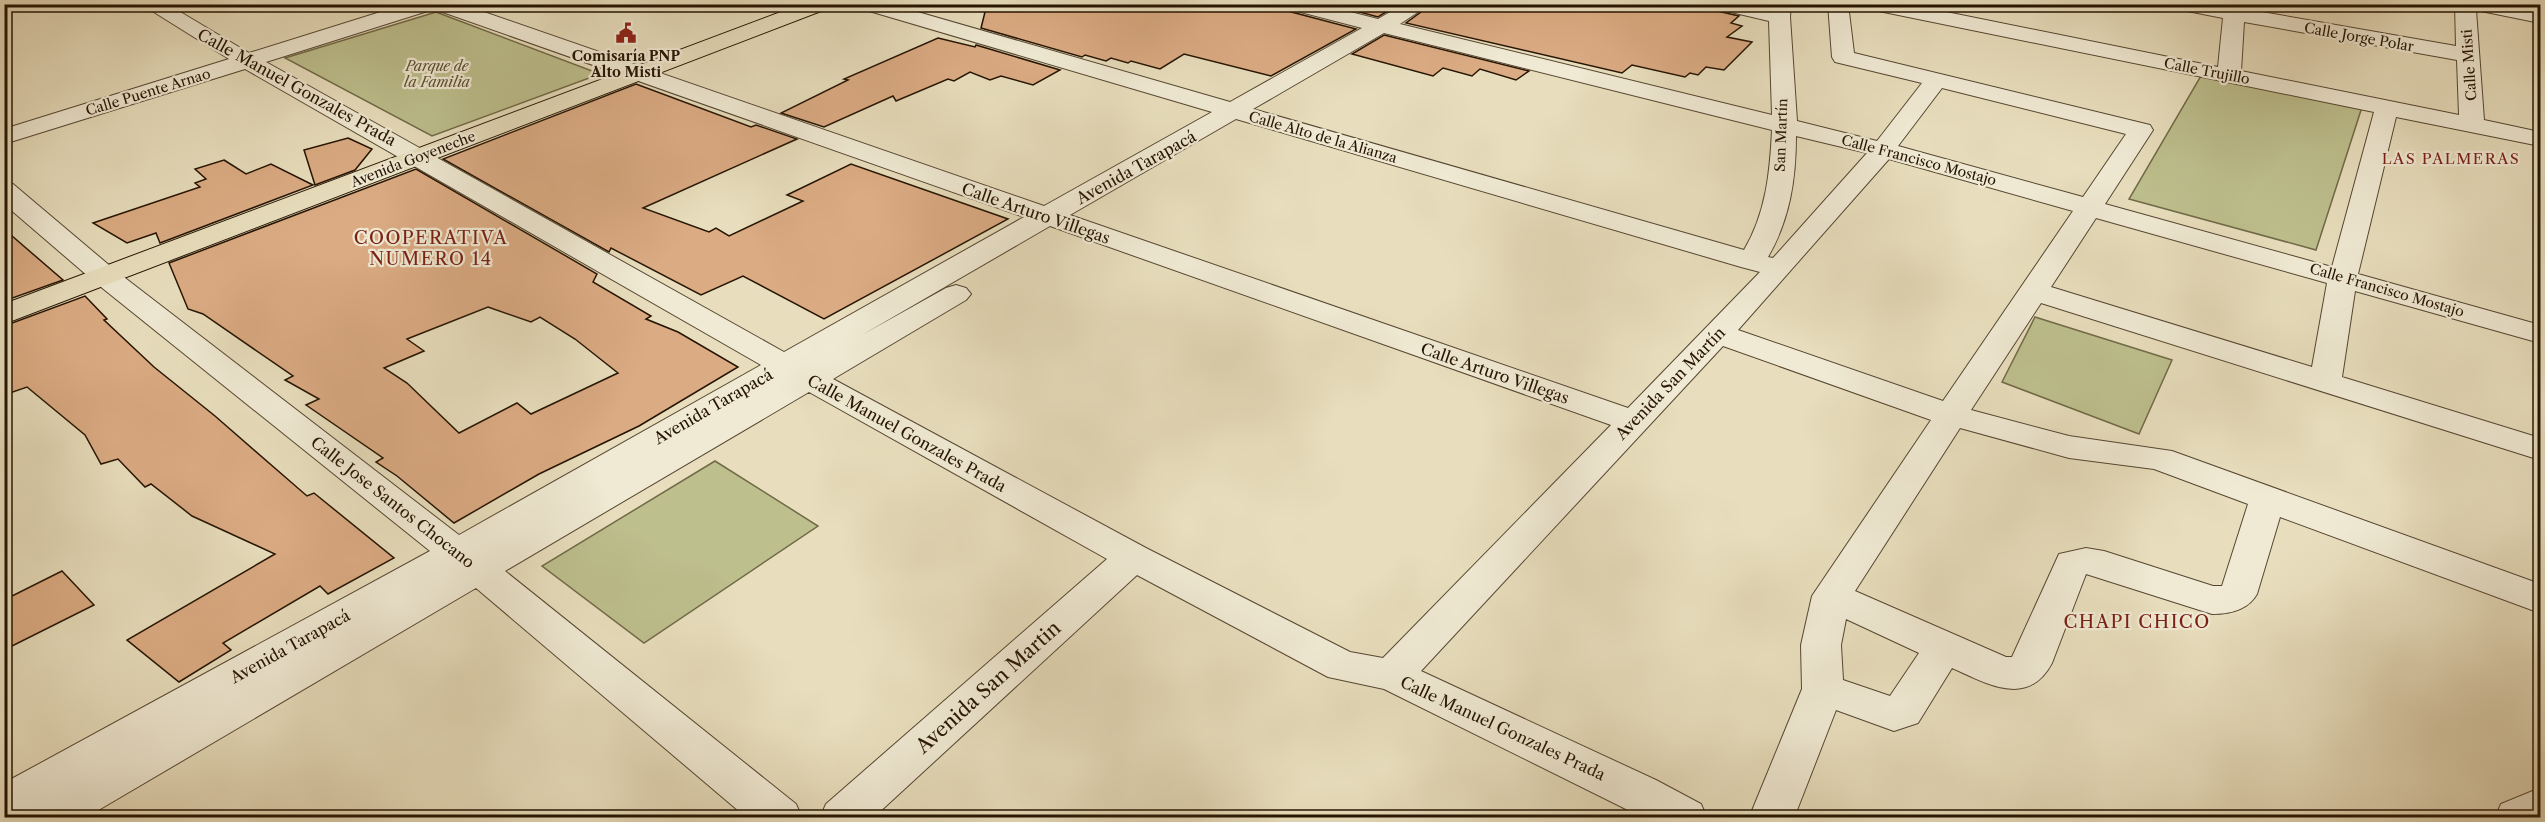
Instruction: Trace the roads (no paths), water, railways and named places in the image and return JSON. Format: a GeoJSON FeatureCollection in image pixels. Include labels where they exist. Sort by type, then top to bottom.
{"type":"FeatureCollection","features":[{"type":"Feature","properties":{"kind":"main road","name":"Avenida Goyeneche"},"geometry":{"type":"LineString","coordinates":[[4,315],[822,4]]}},
{"type":"Feature","properties":{"kind":"street","name":"Calle Manuel Gonzales Prada"},"geometry":{"type":"LineString","coordinates":[[151,4],[246,62],[420,157],[796,372],[1133,557],[1342,666],[1392,675],[1634,805],[1685,818]]}},
{"type":"Feature","properties":{"kind":"street","name":"Calle Puente Arnao"},"geometry":{"type":"LineString","coordinates":[[4,137],[429,4]]}},
{"type":"Feature","properties":{"kind":"street","name":"Calle Arturo Villegas"},"geometry":{"type":"LineString","coordinates":[[440,4],[1633,421]]}},
{"type":"Feature","properties":{"kind":"street","name":"Calle Alto de la Alianza"},"geometry":{"type":"LineString","coordinates":[[866,4],[1779,269]]}},
{"type":"Feature","properties":{"kind":"street","name":"Calle Francisco Mostajo"},"geometry":{"type":"LineString","coordinates":[[1292,4],[1784,123],[2541,334]]}},
{"type":"Feature","properties":{"kind":"street","name":"Avenida Tarapacá"},"geometry":{"type":"LineString","coordinates":[[1392,29],[1420,4]]}},
{"type":"Feature","properties":{"kind":"street","name":"Avenida Tarapacá"},"geometry":{"type":"LineString","coordinates":[[796,372],[1074,226],[1247,115],[1392,29],[1445,4]]}},
{"type":"Feature","properties":{"kind":"street"},"geometry":{"type":"LineString","coordinates":[[1721,4],[1780,11]]}},
{"type":"Feature","properties":{"kind":"street"},"geometry":{"type":"LineString","coordinates":[[1771,818],[1823,689],[1821,645],[1831,596],[2141,130],[1843,57],[1838,4]]}},
{"type":"Feature","properties":{"kind":"street","name":"Calle Trujillo"},"geometry":{"type":"LineString","coordinates":[[1874,4],[2541,139]]}},
{"type":"Feature","properties":{"kind":"street","name":"Calle Jorge Polar"},"geometry":{"type":"LineString","coordinates":[[2179,4],[2235,10],[2468,55]]}},
{"type":"Feature","properties":{"kind":"street","name":"Calle Misti"},"geometry":{"type":"LineString","coordinates":[[2465,4],[2472,125]]}},
{"type":"Feature","properties":{"kind":"street"},"geometry":{"type":"LineString","coordinates":[[2476,4],[2541,17]]}},
{"type":"Feature","properties":{"kind":"street"},"geometry":{"type":"LineString","coordinates":[[2229,75],[2235,10]]}},
{"type":"Feature","properties":{"kind":"street","name":"San Martín"},"geometry":{"type":"LineString","coordinates":[[1752,261],[1770,228],[1779,190],[1784,123],[1780,11]]}},
{"type":"Feature","properties":{"kind":"street","name":"Avenida San Martín"},"geometry":{"type":"LineString","coordinates":[[1392,675],[1779,269],[1884,150],[1936,80]]}},
{"type":"Feature","properties":{"kind":"street"},"geometry":{"type":"LineString","coordinates":[[2325,383],[2343,278],[2387,108]]}},
{"type":"Feature","properties":{"kind":"street","name":"Avenida Tarapacá"},"geometry":{"type":"LineString","coordinates":[[45,818],[468,561],[796,372],[1046,216],[1247,115]]}},
{"type":"Feature","properties":{"kind":"street","name":"Calle Jose Santos Chocano"},"geometry":{"type":"LineString","coordinates":[[4,190],[106,277],[468,561],[780,818]]}},
{"type":"Feature","properties":{"kind":"street"},"geometry":{"type":"LineString","coordinates":[[2033,291],[2541,449]]}},
{"type":"Feature","properties":{"kind":"street"},"geometry":{"type":"LineString","coordinates":[[1717,333],[1950,415],[2069,447],[2160,459],[2541,599]]}},
{"type":"Feature","properties":{"kind":"street"},"geometry":{"type":"LineString","coordinates":[[1831,596],[2002,673],[2021,674],[2031,663],[2072,563],[2086,561],[2104,564],[2212,600],[2225,600],[2238,594],[2268,498]]}},
{"type":"Feature","properties":{"kind":"street","name":"Avenida San Martin"},"geometry":{"type":"LineString","coordinates":[[842,818],[1133,557]]}},
{"type":"Feature","properties":{"kind":"street","name":"Avenida Tarapacá"},"geometry":{"type":"LineString","coordinates":[[4,805],[468,561]]}},
{"type":"Feature","properties":{"kind":"street"},"geometry":{"type":"LineString","coordinates":[[1823,689],[1894,714],[1903,711],[1944,648]]}},
{"type":"Feature","properties":{"kind":"street"},"geometry":{"type":"LineString","coordinates":[[2517,818],[2541,807]]}},
{"type":"Feature","properties":{"kind":"place","name":"Comisaría PNP Alto Misti"},"geometry":{"type":"Point","coordinates":[626,33]}},
{"type":"Feature","properties":{"kind":"district","name":"LAS PALMERAS"},"geometry":{"type":"Point","coordinates":[2451,158]}},
{"type":"Feature","properties":{"kind":"district","name":"COOPERATIVA NUMERO 14"},"geometry":{"type":"Point","coordinates":[431,248]}},
{"type":"Feature","properties":{"kind":"district","name":"CHAPI CHICO"},"geometry":{"type":"Point","coordinates":[2137,622]}},
{"type":"Feature","properties":{"kind":"park label","name":"Parque de la Familia"},"geometry":{"type":"Point","coordinates":[437,74]}}]}
